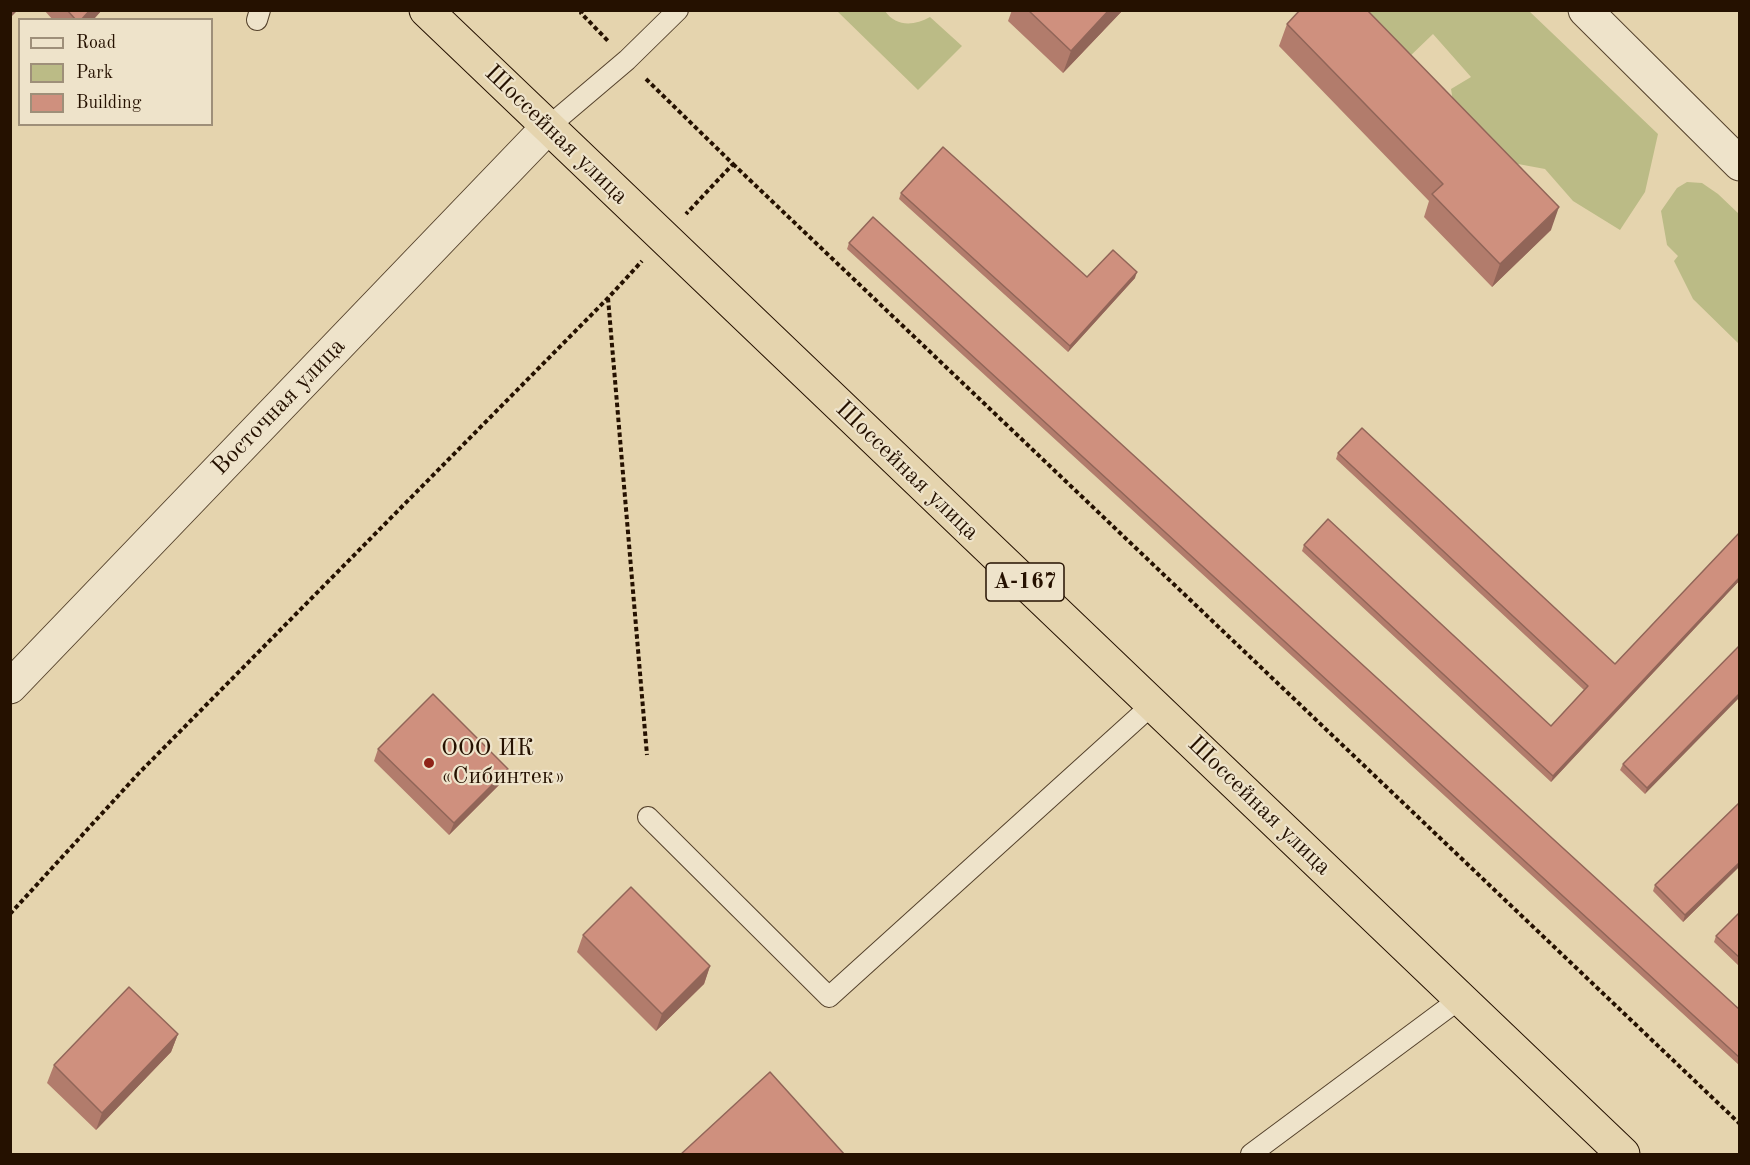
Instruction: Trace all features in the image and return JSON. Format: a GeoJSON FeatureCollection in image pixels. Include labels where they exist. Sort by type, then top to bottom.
{"type":"FeatureCollection","features":[{"type":"Feature","properties":{"kind":"highway","name":"Шоссейная улица"},"geometry":{"type":"LineString","coordinates":[[426,10],[1623,1155]]}},
{"type":"Feature","properties":{"kind":"street"},"geometry":{"type":"LineString","coordinates":[[1585,10],[1740,164]]}},
{"type":"Feature","properties":{"kind":"street","name":"Восточная улица"},"geometry":{"type":"LineString","coordinates":[[10,687],[548,127]]}},
{"type":"Feature","properties":{"kind":"lane"},"geometry":{"type":"LineString","coordinates":[[548,127],[627,60],[678,10]]}},
{"type":"Feature","properties":{"kind":"lane"},"geometry":{"type":"LineString","coordinates":[[648,817],[829,997],[1152,704]]}},
{"type":"Feature","properties":{"kind":"lane"},"geometry":{"type":"LineString","coordinates":[[1251,1155],[1461,998]]}},
{"type":"Feature","properties":{"kind":"path"},"geometry":{"type":"LineString","coordinates":[[583,10],[581,13],[733,164],[1740,1124]]}},
{"type":"Feature","properties":{"kind":"path"},"geometry":{"type":"LineString","coordinates":[[10,914],[139,773],[608,298],[733,164]]}},
{"type":"Feature","properties":{"kind":"path"},"geometry":{"type":"LineString","coordinates":[[608,298],[647,755]]}},
{"type":"Feature","properties":{"kind":"green space"},"geometry":{"type":"Polygon","coordinates":[[[837,11],[885,11],[894,20],[906,23],[918,22],[930,17],[962,46],[918,90],[837,11]]]}},
{"type":"Feature","properties":{"kind":"green space"},"geometry":{"type":"Polygon","coordinates":[[[1361,11],[1529,11],[1658,134],[1645,192],[1620,230],[1573,201],[1545,169],[1502,161],[1455,114],[1451,89],[1471,77],[1433,34],[1406,60],[1361,11]]]}},
{"type":"Feature","properties":{"kind":"green space"},"geometry":{"type":"Polygon","coordinates":[[[1687,182],[1702,183],[1718,194],[1739,214],[1739,344],[1693,299],[1674,261],[1678,256],[1667,245],[1661,211],[1677,188],[1687,182]]]}},
{"type":"Feature","properties":{"kind":"building"},"geometry":{"type":"Polygon","coordinates":[[[67,10],[90,10],[83,18],[74,18],[67,10]]]}},
{"type":"Feature","properties":{"kind":"building"},"geometry":{"type":"Polygon","coordinates":[[[1028,10],[1109,10],[1071,51],[1028,10]]]}},
{"type":"Feature","properties":{"kind":"building"},"geometry":{"type":"Polygon","coordinates":[[[1300,10],[1367,10],[1559,207],[1500,264],[1432,194],[1443,184],[1287,24],[1300,10]]]}},
{"type":"Feature","properties":{"kind":"building"},"geometry":{"type":"Polygon","coordinates":[[[943,147],[1087,277],[1113,250],[1137,272],[1070,346],[901,193],[943,147]]]}},
{"type":"Feature","properties":{"kind":"building"},"geometry":{"type":"Polygon","coordinates":[[[873,217],[1740,1010],[1740,1058],[849,243],[873,217]]]}},
{"type":"Feature","properties":{"kind":"building"},"geometry":{"type":"Polygon","coordinates":[[[1362,428],[1615,664],[1740,532],[1740,577],[1553,776],[1304,545],[1328,519],[1551,726],[1588,686],[1338,453],[1362,428]]]}},
{"type":"Feature","properties":{"kind":"building"},"geometry":{"type":"Polygon","coordinates":[[[1740,645],[1740,693],[1647,788],[1623,764],[1740,645]]]}},
{"type":"Feature","properties":{"kind":"building"},"geometry":{"type":"Polygon","coordinates":[[[433,694],[508,769],[454,823],[378,749],[433,694]]]}},
{"type":"Feature","properties":{"kind":"building"},"geometry":{"type":"Polygon","coordinates":[[[1740,802],[1740,862],[1685,915],[1655,885],[1740,802]]]}},
{"type":"Feature","properties":{"kind":"building"},"geometry":{"type":"Polygon","coordinates":[[[631,887],[710,966],[662,1014],[583,935],[631,887]]]}},
{"type":"Feature","properties":{"kind":"building"},"geometry":{"type":"Polygon","coordinates":[[[1740,912],[1740,958],[1716,936],[1740,912]]]}},
{"type":"Feature","properties":{"kind":"building"},"geometry":{"type":"Polygon","coordinates":[[[129,987],[178,1034],[102,1113],[54,1065],[129,987]]]}},
{"type":"Feature","properties":{"kind":"building"},"geometry":{"type":"Polygon","coordinates":[[[770,1072],[845,1155],[680,1155],[770,1072]]]}},
{"type":"Feature","properties":{"kind":"place","name":"ООО ИК «Сибинтек»"},"geometry":{"type":"Point","coordinates":[429,763]}}]}
